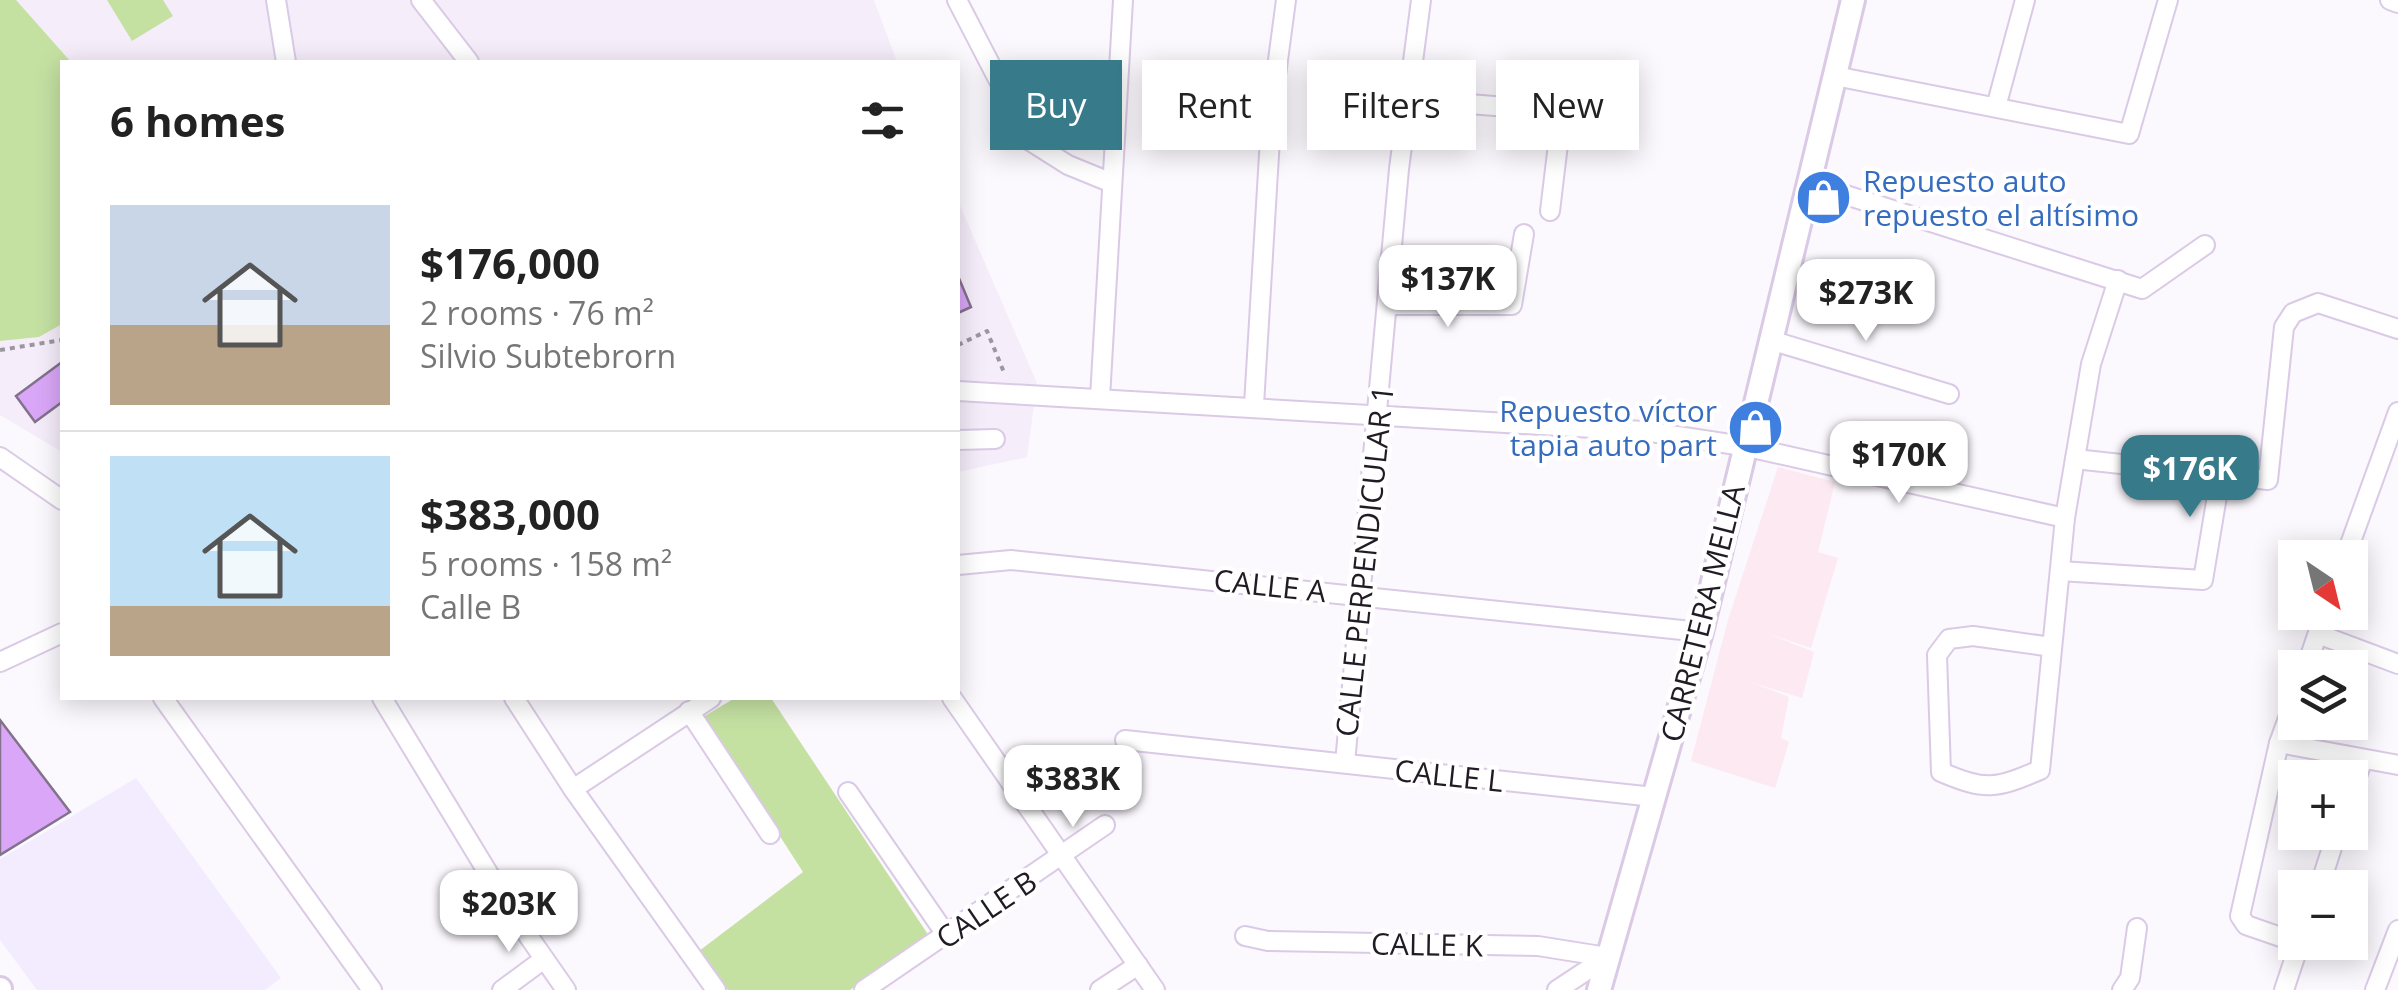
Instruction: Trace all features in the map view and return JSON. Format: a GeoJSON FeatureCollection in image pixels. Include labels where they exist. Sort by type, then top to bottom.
{"type":"FeatureCollection","features":[{"type":"Feature","properties":{"kind":"main road","name":"CARRETERA MELLA"},"geometry":{"type":"LineString","coordinates":[[1599,990],[1701,632],[1853,0]]}},
{"type":"Feature","properties":{"kind":"street"},"geometry":{"type":"LineString","coordinates":[[276,0],[286,60]]}},
{"type":"Feature","properties":{"kind":"street"},"geometry":{"type":"LineString","coordinates":[[421,0],[467,60]]}},
{"type":"Feature","properties":{"kind":"street"},"geometry":{"type":"LineString","coordinates":[[957,0],[1030,141],[1068,164],[1112,183]]}},
{"type":"Feature","properties":{"kind":"street"},"geometry":{"type":"LineString","coordinates":[[1100,398],[1122,0]]}},
{"type":"Feature","properties":{"kind":"street"},"geometry":{"type":"LineString","coordinates":[[1254,405],[1272,105],[1286,0]]}},
{"type":"Feature","properties":{"kind":"street","name":"CALLE PERPENDICULAR 1"},"geometry":{"type":"LineString","coordinates":[[1412,60],[1421,0]]}},
{"type":"Feature","properties":{"kind":"street"},"geometry":{"type":"LineString","coordinates":[[1996,107],[2025,0]]}},
{"type":"Feature","properties":{"kind":"street"},"geometry":{"type":"LineString","coordinates":[[1834,76],[2126,134],[2132,131],[2168,0]]}},
{"type":"Feature","properties":{"kind":"street"},"geometry":{"type":"LineString","coordinates":[[2390,0],[2398,3]]}},
{"type":"Feature","properties":{"kind":"street","name":"CALLE PERPENDICULAR 1"},"geometry":{"type":"LineString","coordinates":[[1344,763],[1402,150]]}},
{"type":"Feature","properties":{"kind":"street"},"geometry":{"type":"LineString","coordinates":[[1550,211],[1557,150]]}},
{"type":"Feature","properties":{"kind":"street"},"geometry":{"type":"LineString","coordinates":[[1811,184],[2146,288],[2206,245]]}},
{"type":"Feature","properties":{"kind":"street"},"geometry":{"type":"LineString","coordinates":[[1389,305],[1508,307],[1515,301],[1524,234]]}},
{"type":"Feature","properties":{"kind":"street"},"geometry":{"type":"LineString","coordinates":[[2052,647],[1973,636],[1949,640],[1937,655],[1941,772],[1978,788],[2012,782],[2040,770],[2065,518],[2091,364],[2118,280]]}},
{"type":"Feature","properties":{"kind":"street"},"geometry":{"type":"LineString","coordinates":[[2075,459],[2265,481],[2271,477],[2284,327],[2292,313],[2318,303],[2398,330]]}},
{"type":"Feature","properties":{"kind":"street"},"geometry":{"type":"LineString","coordinates":[[1770,340],[1950,394]]}},
{"type":"Feature","properties":{"kind":"street"},"geometry":{"type":"LineString","coordinates":[[960,390],[1644,431],[1743,446],[2065,518]]}},
{"type":"Feature","properties":{"kind":"street"},"geometry":{"type":"LineString","coordinates":[[2352,540],[2398,412]]}},
{"type":"Feature","properties":{"kind":"street"},"geometry":{"type":"LineString","coordinates":[[960,440],[995,439]]}},
{"type":"Feature","properties":{"kind":"street"},"geometry":{"type":"LineString","coordinates":[[0,457],[60,499]]}},
{"type":"Feature","properties":{"kind":"street"},"geometry":{"type":"LineString","coordinates":[[2060,571],[2203,580],[2220,478]]}},
{"type":"Feature","properties":{"kind":"street","name":"CALLE A"},"geometry":{"type":"LineString","coordinates":[[960,564],[1011,560],[1701,632]]}},
{"type":"Feature","properties":{"kind":"street"},"geometry":{"type":"LineString","coordinates":[[2312,650],[2319,630]]}},
{"type":"Feature","properties":{"kind":"street"},"geometry":{"type":"LineString","coordinates":[[2318,634],[2398,664]]}},
{"type":"Feature","properties":{"kind":"street"},"geometry":{"type":"LineString","coordinates":[[0,662],[60,635]]}},
{"type":"Feature","properties":{"kind":"street"},"geometry":{"type":"LineString","coordinates":[[164,700],[372,990]]}},
{"type":"Feature","properties":{"kind":"street"},"geometry":{"type":"LineString","coordinates":[[383,700],[566,990]]}},
{"type":"Feature","properties":{"kind":"street"},"geometry":{"type":"LineString","coordinates":[[515,700],[573,789],[716,990]]}},
{"type":"Feature","properties":{"kind":"street"},"geometry":{"type":"LineString","coordinates":[[953,700],[1155,990]]}},
{"type":"Feature","properties":{"kind":"street"},"geometry":{"type":"LineString","coordinates":[[573,789],[701,702],[770,834]]}},
{"type":"Feature","properties":{"kind":"street","name":"CALLE L"},"geometry":{"type":"LineString","coordinates":[[1125,740],[1654,798]]}},
{"type":"Feature","properties":{"kind":"street"},"geometry":{"type":"LineString","coordinates":[[2278,936],[2246,925],[2240,916],[2281,740]]}},
{"type":"Feature","properties":{"kind":"street"},"geometry":{"type":"LineString","coordinates":[[2280,743],[2398,765]]}},
{"type":"Feature","properties":{"kind":"street"},"geometry":{"type":"LineString","coordinates":[[848,792],[947,936]]}},
{"type":"Feature","properties":{"kind":"street","name":"CALLE B"},"geometry":{"type":"LineString","coordinates":[[864,990],[1105,825]]}},
{"type":"Feature","properties":{"kind":"street"},"geometry":{"type":"LineString","coordinates":[[2122,990],[2130,978],[2137,928]]}},
{"type":"Feature","properties":{"kind":"street"},"geometry":{"type":"LineString","coordinates":[[2375,990],[2398,930]]}},
{"type":"Feature","properties":{"kind":"street","name":"CALLE K"},"geometry":{"type":"LineString","coordinates":[[1245,936],[1268,940],[1538,946],[1607,957]]}},
{"type":"Feature","properties":{"kind":"street"},"geometry":{"type":"LineString","coordinates":[[1557,990],[1607,957]]}},
{"type":"Feature","properties":{"kind":"street"},"geometry":{"type":"LineString","coordinates":[[502,990],[544,959]]}},
{"type":"Feature","properties":{"kind":"street"},"geometry":{"type":"LineString","coordinates":[[2284,990],[2293,960]]}},
{"type":"Feature","properties":{"kind":"street"},"geometry":{"type":"LineString","coordinates":[[1100,990],[1138,965]]}},
{"type":"Feature","properties":{"kind":"path"},"geometry":{"type":"LineString","coordinates":[[960,343],[987,332],[1020,393]]}},
{"type":"Feature","properties":{"kind":"path"},"geometry":{"type":"LineString","coordinates":[[0,350],[60,340]]}},
{"type":"Feature","properties":{"kind":"shaded area"},"geometry":{"type":"Polygon","coordinates":[[[0,0],[874,0],[896,60],[60,60],[60,451],[0,415],[0,0]]]}},
{"type":"Feature","properties":{"kind":"shaded area"},"geometry":{"type":"Polygon","coordinates":[[[960,206],[1037,383],[1027,457],[960,472],[960,206]]]}},
{"type":"Feature","properties":{"kind":"shaded area"},"geometry":{"type":"Polygon","coordinates":[[[1778,467],[1835,482],[1818,552],[1838,558],[1811,648],[1766,633],[1814,652],[1802,698],[1750,682],[1789,697],[1781,738],[1789,742],[1775,788],[1691,761],[1728,620],[1778,467]]]}},
{"type":"Feature","properties":{"kind":"shaded area"},"geometry":{"type":"Polygon","coordinates":[[[136,778],[281,978],[265,990],[37,990],[0,940],[0,859],[136,778]]]}},
{"type":"Feature","properties":{"kind":"green space"},"geometry":{"type":"Polygon","coordinates":[[[0,0],[16,0],[69,60],[60,60],[60,325],[39,337],[0,341],[0,0]]]}},
{"type":"Feature","properties":{"kind":"green space"},"geometry":{"type":"Polygon","coordinates":[[[107,0],[163,0],[173,16],[132,41],[107,0]]]}},
{"type":"Feature","properties":{"kind":"green space"},"geometry":{"type":"Polygon","coordinates":[[[732,700],[772,700],[929,936],[850,990],[728,990],[699,951],[803,872],[703,717],[732,700]]]}},
{"type":"Feature","properties":{"kind":"building"},"geometry":{"type":"Polygon","coordinates":[[[960,281],[971,307],[960,312],[960,281]]]}},
{"type":"Feature","properties":{"kind":"building"},"geometry":{"type":"Polygon","coordinates":[[[60,363],[60,403],[35,422],[16,396],[60,363]]]}},
{"type":"Feature","properties":{"kind":"building"},"geometry":{"type":"Polygon","coordinates":[[[0,720],[70,812],[0,855],[0,720]]]}},
{"type":"Feature","properties":{"kind":"place","name":"Repuesto auto repuesto el altísimo"},"geometry":{"type":"Point","coordinates":[1824,197]}},
{"type":"Feature","properties":{"kind":"place","name":"Repuesto víctor tapia auto part"},"geometry":{"type":"Point","coordinates":[1756,427]}}]}
